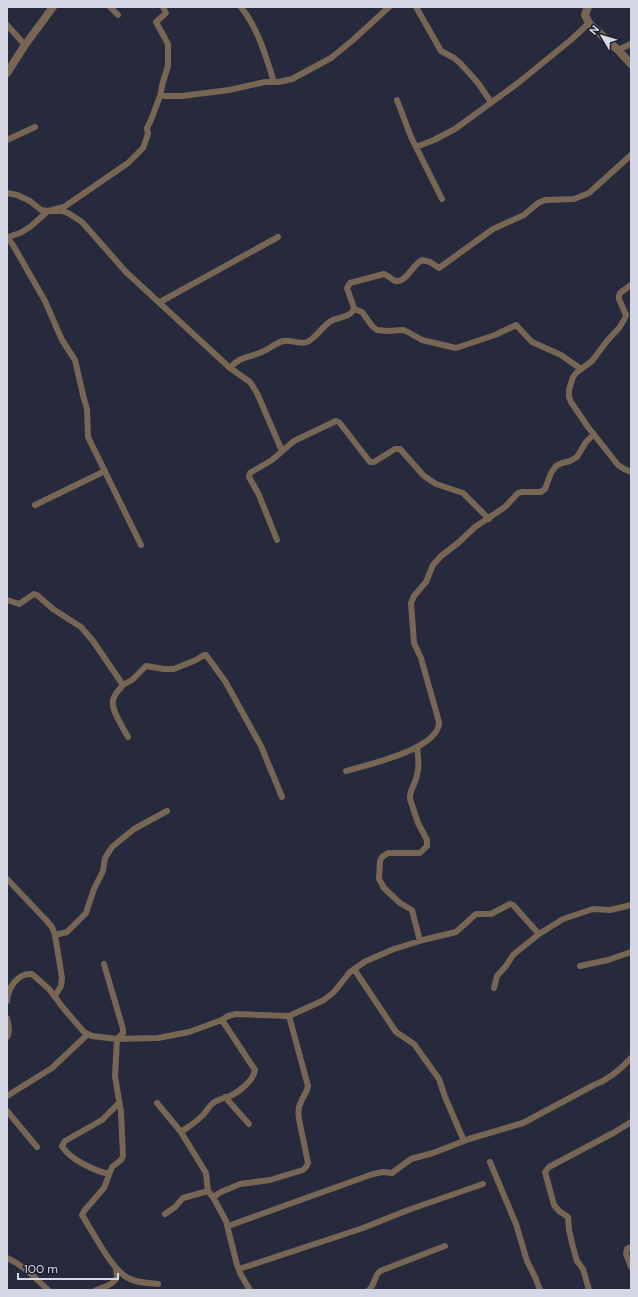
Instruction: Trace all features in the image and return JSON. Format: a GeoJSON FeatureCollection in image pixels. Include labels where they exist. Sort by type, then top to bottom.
{"type":"FeatureCollection","features":[{"type":"Feature","properties":{"kind":"street"},"geometry":{"type":"LineString","coordinates":[[7,73],[25,44],[53,7]]}},
{"type":"Feature","properties":{"kind":"street"},"geometry":{"type":"LineString","coordinates":[[110,7],[118,15]]}},
{"type":"Feature","properties":{"kind":"street"},"geometry":{"type":"LineString","coordinates":[[141,545],[88,437],[87,409],[75,360],[62,340],[45,301],[7,237],[20,233],[30,227],[48,211],[64,207],[128,163],[143,148],[148,134],[147,128],[160,96],[162,82],[168,66],[168,44],[156,22],[166,13],[163,7]]}},
{"type":"Feature","properties":{"kind":"street"},"geometry":{"type":"LineString","coordinates":[[241,7],[263,49],[274,82]]}},
{"type":"Feature","properties":{"kind":"street"},"geometry":{"type":"LineString","coordinates":[[160,96],[182,96],[229,90],[265,82],[292,79],[326,61],[353,40],[389,7]]}},
{"type":"Feature","properties":{"kind":"street"},"geometry":{"type":"LineString","coordinates":[[416,7],[441,51],[460,63],[478,83],[490,102]]}},
{"type":"Feature","properties":{"kind":"street"},"geometry":{"type":"LineString","coordinates":[[588,7],[585,15],[589,23],[631,64]]}},
{"type":"Feature","properties":{"kind":"street"},"geometry":{"type":"LineString","coordinates":[[416,147],[424,145],[446,134],[518,83],[572,39],[589,23]]}},
{"type":"Feature","properties":{"kind":"street"},"geometry":{"type":"LineString","coordinates":[[7,25],[25,44]]}},
{"type":"Feature","properties":{"kind":"street"},"geometry":{"type":"LineString","coordinates":[[618,50],[631,44]]}},
{"type":"Feature","properties":{"kind":"street"},"geometry":{"type":"LineString","coordinates":[[397,100],[411,137],[442,200]]}},
{"type":"Feature","properties":{"kind":"street"},"geometry":{"type":"LineString","coordinates":[[7,140],[36,127]]}},
{"type":"Feature","properties":{"kind":"street"},"geometry":{"type":"LineString","coordinates":[[354,309],[347,288],[350,283],[384,274],[395,280],[401,280],[407,276],[417,263],[422,260],[430,262],[439,268],[493,229],[524,215],[538,203],[545,200],[574,199],[589,193],[631,155]]}},
{"type":"Feature","properties":{"kind":"street"},"geometry":{"type":"LineString","coordinates":[[7,193],[17,195],[42,210],[62,211],[68,213],[82,222],[126,272],[230,368],[250,382],[282,451]]}},
{"type":"Feature","properties":{"kind":"street"},"geometry":{"type":"LineString","coordinates":[[160,302],[278,237]]}},
{"type":"Feature","properties":{"kind":"street"},"geometry":{"type":"LineString","coordinates":[[631,285],[618,296],[626,315],[624,320],[619,328],[606,341],[592,361],[577,372],[571,383],[569,397],[594,434],[618,465],[624,470],[631,472]]}},
{"type":"Feature","properties":{"kind":"street"},"geometry":{"type":"LineString","coordinates":[[230,368],[235,362],[245,357],[262,352],[282,341],[300,343],[307,342],[317,335],[328,323],[350,314],[354,309]]}},
{"type":"Feature","properties":{"kind":"street"},"geometry":{"type":"LineString","coordinates":[[354,309],[362,312],[372,326],[377,330],[402,330],[422,340],[456,348],[495,335],[516,325],[532,342],[561,355],[580,369]]}},
{"type":"Feature","properties":{"kind":"street"},"geometry":{"type":"LineString","coordinates":[[278,540],[259,495],[249,477],[250,473],[253,470],[267,464],[294,441],[338,421],[370,462],[374,462],[395,449],[400,449],[424,476],[436,484],[463,492],[489,519]]}},
{"type":"Feature","properties":{"kind":"street"},"geometry":{"type":"LineString","coordinates":[[346,771],[398,756],[417,747],[437,731],[440,724],[421,658],[414,643],[412,600],[426,582],[437,559],[458,543],[475,527],[505,507],[518,493],[541,492],[544,490],[551,473],[556,466],[562,463],[570,462],[577,457],[586,442],[594,434]]}},
{"type":"Feature","properties":{"kind":"street"},"geometry":{"type":"LineString","coordinates":[[35,505],[105,471]]}},
{"type":"Feature","properties":{"kind":"street"},"geometry":{"type":"LineString","coordinates":[[7,600],[19,604],[35,594],[53,609],[78,624],[93,641],[123,685]]}},
{"type":"Feature","properties":{"kind":"street"},"geometry":{"type":"LineString","coordinates":[[128,737],[113,706],[114,696],[123,685],[132,680],[146,666],[174,669],[206,654],[225,681],[261,746],[282,797]]}},
{"type":"Feature","properties":{"kind":"street"},"geometry":{"type":"LineString","coordinates":[[417,747],[418,770],[410,799],[418,823],[428,844],[420,853],[390,853],[384,855],[380,861],[378,878],[385,890],[397,901],[412,910],[420,941]]}},
{"type":"Feature","properties":{"kind":"street"},"geometry":{"type":"LineString","coordinates":[[55,935],[67,932],[86,913],[94,889],[103,872],[105,858],[112,848],[134,829],[167,811]]}},
{"type":"Feature","properties":{"kind":"street"},"geometry":{"type":"LineString","coordinates":[[7,879],[50,924],[55,935],[62,978],[62,984],[55,996]]}},
{"type":"Feature","properties":{"kind":"street"},"geometry":{"type":"LineString","coordinates":[[7,1000],[9,990],[13,984],[19,978],[27,974],[32,974],[55,996],[73,1021],[88,1034],[117,1040],[158,1038],[189,1032],[236,1014],[289,1016],[324,1000],[334,992],[346,976],[354,969],[381,954],[420,941],[456,932],[476,914],[491,914],[510,904],[513,905],[539,934]]}},
{"type":"Feature","properties":{"kind":"street"},"geometry":{"type":"LineString","coordinates":[[494,988],[497,976],[506,966],[513,954],[539,934],[563,919],[593,909],[610,910],[631,905]]}},
{"type":"Feature","properties":{"kind":"street"},"geometry":{"type":"LineString","coordinates":[[580,966],[608,960],[631,952]]}},
{"type":"Feature","properties":{"kind":"street"},"geometry":{"type":"LineString","coordinates":[[104,964],[123,1029],[123,1033],[117,1040],[114,1076],[122,1125],[122,1159],[112,1167],[108,1174],[104,1188],[84,1210],[82,1215],[116,1269],[128,1278],[138,1282],[158,1284]]}},
{"type":"Feature","properties":{"kind":"street"},"geometry":{"type":"LineString","coordinates":[[354,969],[396,1032],[414,1044],[439,1079],[464,1141]]}},
{"type":"Feature","properties":{"kind":"street"},"geometry":{"type":"LineString","coordinates":[[213,1197],[236,1185],[270,1180],[306,1168],[308,1163],[298,1113],[300,1104],[308,1086],[289,1016]]}},
{"type":"Feature","properties":{"kind":"street"},"geometry":{"type":"LineString","coordinates":[[7,1018],[10,1033],[7,1037]]}},
{"type":"Feature","properties":{"kind":"street"},"geometry":{"type":"LineString","coordinates":[[181,1132],[202,1117],[208,1107],[237,1092],[252,1078],[255,1073],[255,1070],[222,1020]]}},
{"type":"Feature","properties":{"kind":"street"},"geometry":{"type":"LineString","coordinates":[[7,1096],[52,1068],[88,1034]]}},
{"type":"Feature","properties":{"kind":"street"},"geometry":{"type":"LineString","coordinates":[[228,1226],[373,1174],[383,1172],[392,1173],[411,1159],[523,1123],[594,1085],[603,1082],[631,1058]]}},
{"type":"Feature","properties":{"kind":"street"},"geometry":{"type":"LineString","coordinates":[[225,1097],[249,1124]]}},
{"type":"Feature","properties":{"kind":"street"},"geometry":{"type":"LineString","coordinates":[[108,1174],[84,1164],[62,1146],[65,1141],[102,1120],[119,1103]]}},
{"type":"Feature","properties":{"kind":"street"},"geometry":{"type":"LineString","coordinates":[[157,1103],[181,1132],[206,1173],[208,1191],[221,1210],[228,1226],[233,1252],[239,1269],[250,1290]]}},
{"type":"Feature","properties":{"kind":"street"},"geometry":{"type":"LineString","coordinates":[[7,1111],[37,1147]]}},
{"type":"Feature","properties":{"kind":"street"},"geometry":{"type":"LineString","coordinates":[[589,1290],[583,1268],[578,1261],[573,1247],[568,1217],[554,1204],[545,1172],[549,1168],[631,1122]]}},
{"type":"Feature","properties":{"kind":"street"},"geometry":{"type":"LineString","coordinates":[[490,1162],[516,1224],[527,1261],[540,1290]]}},
{"type":"Feature","properties":{"kind":"street"},"geometry":{"type":"LineString","coordinates":[[239,1269],[363,1228],[408,1210],[483,1184]]}},
{"type":"Feature","properties":{"kind":"street"},"geometry":{"type":"LineString","coordinates":[[165,1214],[175,1207],[183,1198],[208,1191]]}},
{"type":"Feature","properties":{"kind":"street"},"geometry":{"type":"LineString","coordinates":[[369,1290],[373,1285],[376,1275],[380,1271],[445,1246]]}},
{"type":"Feature","properties":{"kind":"street"},"geometry":{"type":"LineString","coordinates":[[631,1247],[627,1249],[626,1252],[631,1267]]}},
{"type":"Feature","properties":{"kind":"street"},"geometry":{"type":"LineString","coordinates":[[7,1258],[20,1264],[48,1290]]}},
{"type":"Feature","properties":{"kind":"street"},"geometry":{"type":"LineString","coordinates":[[96,1290],[116,1280],[116,1269]]}}]}
